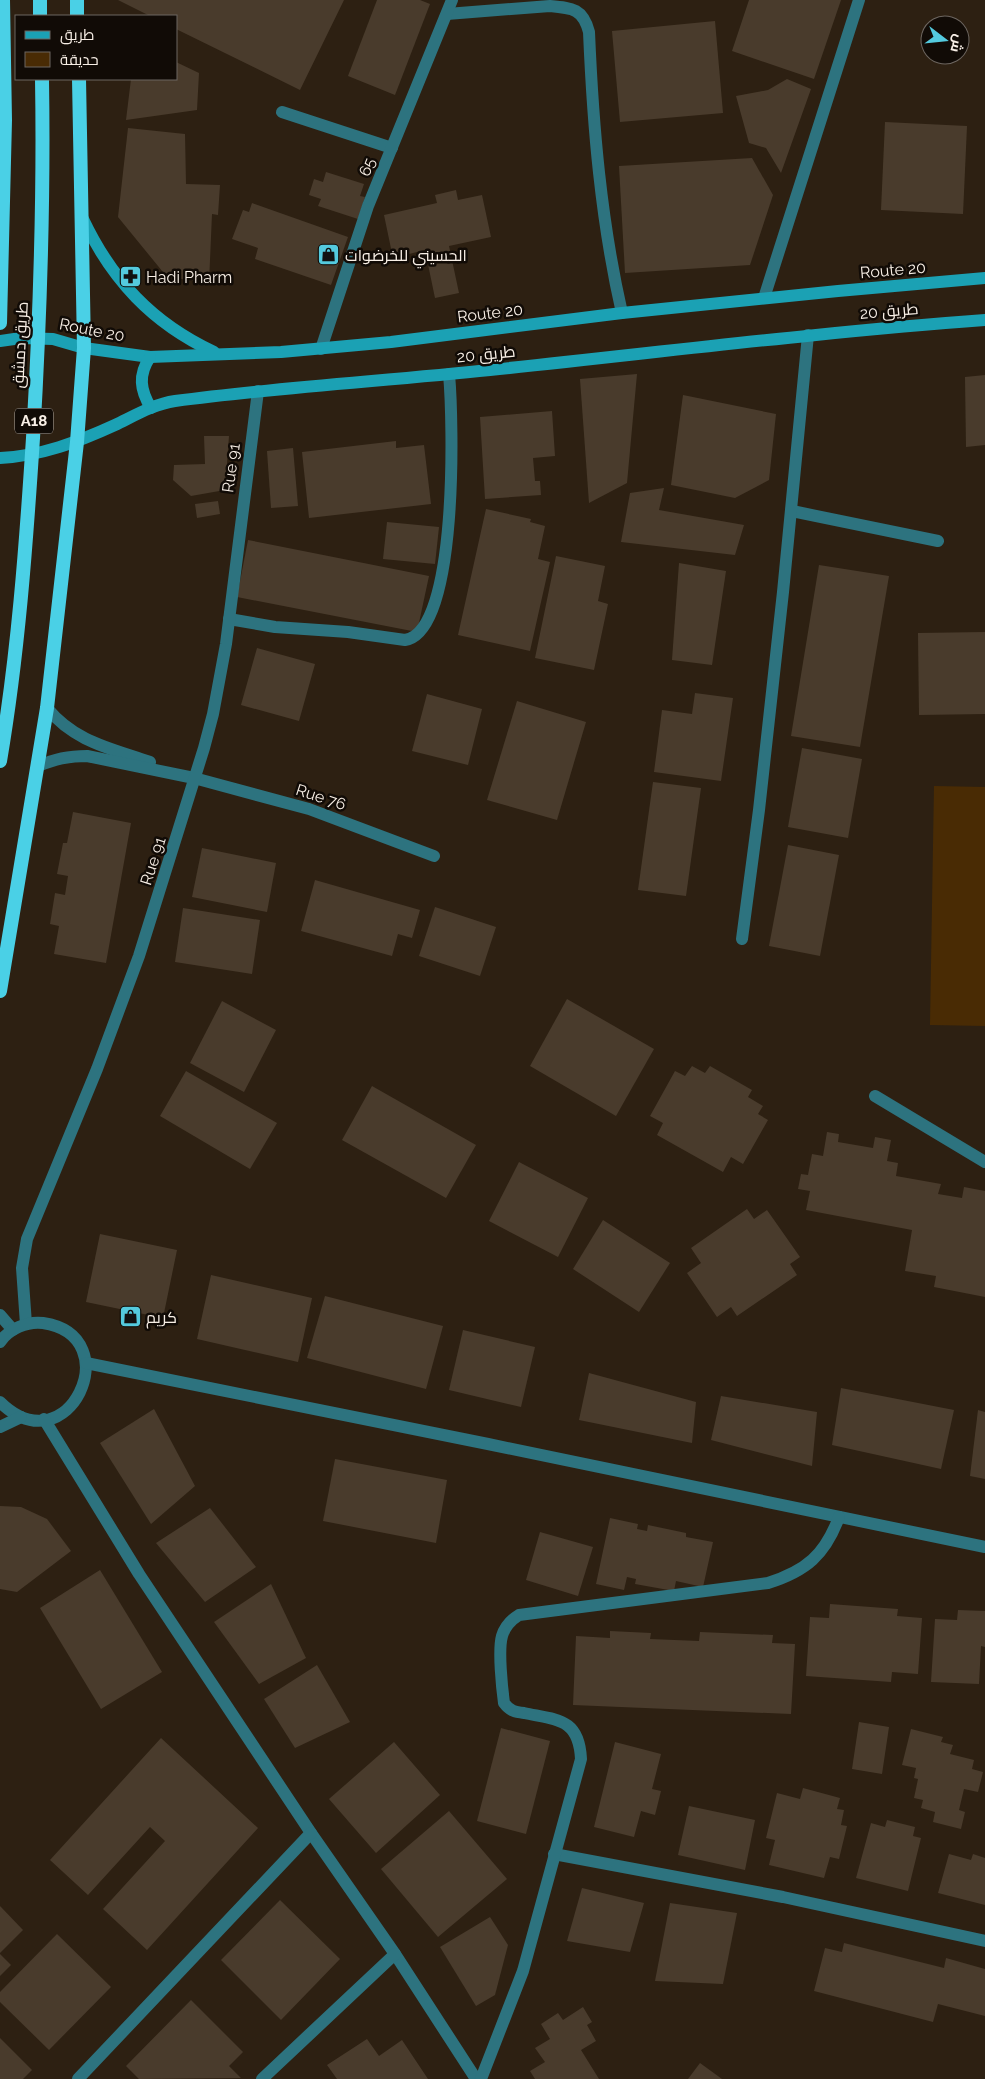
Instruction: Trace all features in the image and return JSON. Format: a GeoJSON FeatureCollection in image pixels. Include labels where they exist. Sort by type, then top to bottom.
{"type":"FeatureCollection","features":[{"type":"Feature","properties":{"kind":"highway","name":"طريق دمشق"},"geometry":{"type":"LineString","coordinates":[[0,323],[5,120],[3,0]]}},
{"type":"Feature","properties":{"kind":"highway"},"geometry":{"type":"LineString","coordinates":[[40,0],[40,15]]}},
{"type":"Feature","properties":{"kind":"highway"},"geometry":{"type":"LineString","coordinates":[[77,0],[77,15]]}},
{"type":"Feature","properties":{"kind":"highway","name":"طريق دمشق"},"geometry":{"type":"LineString","coordinates":[[0,761],[19,610],[28,507],[42,241],[42,80]]}},
{"type":"Feature","properties":{"kind":"highway"},"geometry":{"type":"LineString","coordinates":[[0,990],[47,708],[78,442],[84,348],[79,80]]}},
{"type":"Feature","properties":{"kind":"main road"},"geometry":{"type":"LineString","coordinates":[[83,219],[106,262],[137,299],[174,330],[217,353]]}},
{"type":"Feature","properties":{"kind":"main road","name":"Route 20"},"geometry":{"type":"LineString","coordinates":[[0,341],[21,338],[53,339],[84,348],[150,357],[321,349],[622,313],[985,278]]}},
{"type":"Feature","properties":{"kind":"main road","name":"طريق 20"},"geometry":{"type":"LineString","coordinates":[[0,458],[45,452],[78,442],[151,408],[171,401],[258,391],[449,374],[808,335],[985,320]]}},
{"type":"Feature","properties":{"kind":"main road"},"geometry":{"type":"LineString","coordinates":[[150,357],[144,366],[141,377],[145,399],[151,408]]}},
{"type":"Feature","properties":{"kind":"street","name":"65"},"geometry":{"type":"LineString","coordinates":[[321,349],[368,206],[452,0]]}},
{"type":"Feature","properties":{"kind":"street"},"geometry":{"type":"LineString","coordinates":[[764,298],[859,0]]}},
{"type":"Feature","properties":{"kind":"street"},"geometry":{"type":"LineString","coordinates":[[447,14],[550,6],[566,7],[580,12],[586,22],[589,32],[592,98],[600,180],[609,244],[622,313]]}},
{"type":"Feature","properties":{"kind":"street"},"geometry":{"type":"LineString","coordinates":[[282,112],[392,148]]}},
{"type":"Feature","properties":{"kind":"street"},"geometry":{"type":"LineString","coordinates":[[742,939],[759,810],[792,512],[808,335]]}},
{"type":"Feature","properties":{"kind":"street"},"geometry":{"type":"LineString","coordinates":[[229,619],[275,627],[348,632],[405,640],[412,639],[425,627],[437,593],[447,537],[452,462],[452,410],[449,374]]}},
{"type":"Feature","properties":{"kind":"street","name":"Rue 91"},"geometry":{"type":"LineString","coordinates":[[26,1324],[22,1268],[27,1239],[97,1069],[139,956],[172,857],[213,714],[229,619],[258,391]]}},
{"type":"Feature","properties":{"kind":"street"},"geometry":{"type":"LineString","coordinates":[[792,512],[938,541]]}},
{"type":"Feature","properties":{"kind":"street","name":"Rue 76"},"geometry":{"type":"LineString","coordinates":[[47,708],[58,722],[86,740],[194,778]]}},
{"type":"Feature","properties":{"kind":"street","name":"Rue 76"},"geometry":{"type":"LineString","coordinates":[[38,766],[54,759],[70,756],[87,756],[194,778],[309,809],[434,856]]}},
{"type":"Feature","properties":{"kind":"street"},"geometry":{"type":"LineString","coordinates":[[875,1096],[985,1162]]}},
{"type":"Feature","properties":{"kind":"street"},"geometry":{"type":"LineString","coordinates":[[0,1315],[13,1330]]}},
{"type":"Feature","properties":{"kind":"street"},"geometry":{"type":"LineString","coordinates":[[0,1342],[13,1330],[26,1324],[52,1325],[64,1330],[78,1345],[86,1363],[86,1379],[81,1393],[72,1406],[59,1415],[44,1420],[33,1420],[9,1411],[0,1402]]}},
{"type":"Feature","properties":{"kind":"street"},"geometry":{"type":"LineString","coordinates":[[86,1363],[985,1547]]}},
{"type":"Feature","properties":{"kind":"street"},"geometry":{"type":"LineString","coordinates":[[0,1427],[21,1417]]}},
{"type":"Feature","properties":{"kind":"street"},"geometry":{"type":"LineString","coordinates":[[44,1420],[139,1574],[311,1833],[395,1954],[476,2079]]}},
{"type":"Feature","properties":{"kind":"street"},"geometry":{"type":"LineString","coordinates":[[481,2079],[523,1971],[581,1759],[580,1744],[575,1731],[561,1721],[513,1711],[504,1703],[501,1645],[506,1628],[512,1620],[520,1615],[768,1583],[787,1577],[805,1567],[820,1553],[832,1536],[839,1517]]}},
{"type":"Feature","properties":{"kind":"street"},"geometry":{"type":"LineString","coordinates":[[78,2079],[96,2057],[311,1833]]}},
{"type":"Feature","properties":{"kind":"street"},"geometry":{"type":"LineString","coordinates":[[554,1854],[783,1897],[985,1941]]}},
{"type":"Feature","properties":{"kind":"street"},"geometry":{"type":"LineString","coordinates":[[262,2079],[395,1954]]}},
{"type":"Feature","properties":{"kind":"green space"},"geometry":{"type":"Polygon","coordinates":[[[934,786],[985,787],[985,1026],[930,1025],[934,786]]]}},
{"type":"Feature","properties":{"kind":"building"},"geometry":{"type":"Polygon","coordinates":[[[118,0],[344,0],[300,90],[178,30],[178,15],[148,15],[118,0]]]}},
{"type":"Feature","properties":{"kind":"building"},"geometry":{"type":"Polygon","coordinates":[[[377,0],[420,0],[430,4],[395,95],[348,76],[377,0]]]}},
{"type":"Feature","properties":{"kind":"building"},"geometry":{"type":"Polygon","coordinates":[[[749,0],[841,0],[814,79],[732,51],[749,0]]]}},
{"type":"Feature","properties":{"kind":"building"},"geometry":{"type":"Polygon","coordinates":[[[715,21],[723,113],[620,122],[612,31],[715,21]]]}},
{"type":"Feature","properties":{"kind":"building"},"geometry":{"type":"Polygon","coordinates":[[[178,63],[199,73],[197,110],[126,120],[131,80],[178,80],[178,63]]]}},
{"type":"Feature","properties":{"kind":"building"},"geometry":{"type":"Polygon","coordinates":[[[787,79],[811,89],[781,173],[766,148],[749,143],[736,96],[768,90],[787,79]]]}},
{"type":"Feature","properties":{"kind":"building"},"geometry":{"type":"Polygon","coordinates":[[[885,122],[967,126],[963,214],[881,210],[885,122]]]}},
{"type":"Feature","properties":{"kind":"building"},"geometry":{"type":"Polygon","coordinates":[[[128,128],[185,134],[186,184],[220,185],[218,215],[212,214],[209,283],[167,277],[118,217],[128,128]]]}},
{"type":"Feature","properties":{"kind":"building"},"geometry":{"type":"Polygon","coordinates":[[[752,158],[773,195],[750,265],[625,273],[619,166],[752,158]]]}},
{"type":"Feature","properties":{"kind":"building"},"geometry":{"type":"Polygon","coordinates":[[[326,172],[364,184],[360,196],[365,197],[358,219],[318,206],[321,199],[309,195],[314,179],[323,182],[326,172]]]}},
{"type":"Feature","properties":{"kind":"building"},"geometry":{"type":"Polygon","coordinates":[[[456,190],[458,200],[482,195],[491,237],[449,246],[459,293],[435,298],[425,250],[393,258],[384,215],[437,203],[435,195],[456,190]]]}},
{"type":"Feature","properties":{"kind":"building"},"geometry":{"type":"Polygon","coordinates":[[[252,203],[348,237],[331,285],[255,259],[258,248],[232,239],[243,210],[249,212],[252,203]]]}},
{"type":"Feature","properties":{"kind":"building"},"geometry":{"type":"Polygon","coordinates":[[[637,374],[627,483],[589,503],[580,379],[637,374]]]}},
{"type":"Feature","properties":{"kind":"building"},"geometry":{"type":"Polygon","coordinates":[[[985,375],[985,445],[966,447],[965,377],[985,375]]]}},
{"type":"Feature","properties":{"kind":"building"},"geometry":{"type":"Polygon","coordinates":[[[683,395],[776,414],[769,480],[735,498],[671,485],[683,395]]]}},
{"type":"Feature","properties":{"kind":"building"},"geometry":{"type":"Polygon","coordinates":[[[552,411],[555,456],[533,458],[535,481],[540,481],[541,495],[485,499],[480,417],[552,411]]]}},
{"type":"Feature","properties":{"kind":"building"},"geometry":{"type":"Polygon","coordinates":[[[204,436],[229,436],[225,490],[191,496],[173,480],[174,465],[205,464],[204,436]]]}},
{"type":"Feature","properties":{"kind":"building"},"geometry":{"type":"Polygon","coordinates":[[[396,441],[396,448],[424,445],[431,504],[309,518],[302,452],[396,441]]]}},
{"type":"Feature","properties":{"kind":"building"},"geometry":{"type":"Polygon","coordinates":[[[293,448],[298,506],[271,508],[267,451],[293,448]]]}},
{"type":"Feature","properties":{"kind":"building"},"geometry":{"type":"Polygon","coordinates":[[[664,488],[659,510],[744,525],[735,555],[621,542],[630,493],[664,488]]]}},
{"type":"Feature","properties":{"kind":"building"},"geometry":{"type":"Polygon","coordinates":[[[218,501],[220,514],[197,518],[195,504],[218,501]]]}},
{"type":"Feature","properties":{"kind":"building"},"geometry":{"type":"Polygon","coordinates":[[[486,509],[531,519],[530,522],[545,526],[538,559],[550,562],[530,651],[458,635],[486,509]]]}},
{"type":"Feature","properties":{"kind":"building"},"geometry":{"type":"Polygon","coordinates":[[[387,522],[439,527],[435,564],[383,559],[387,522]]]}},
{"type":"Feature","properties":{"kind":"building"},"geometry":{"type":"Polygon","coordinates":[[[248,540],[429,576],[417,632],[237,597],[248,540]]]}},
{"type":"Feature","properties":{"kind":"building"},"geometry":{"type":"Polygon","coordinates":[[[556,556],[605,566],[598,601],[608,604],[594,670],[535,658],[556,556]]]}},
{"type":"Feature","properties":{"kind":"building"},"geometry":{"type":"Polygon","coordinates":[[[679,563],[726,571],[712,665],[672,660],[679,563]]]}},
{"type":"Feature","properties":{"kind":"building"},"geometry":{"type":"Polygon","coordinates":[[[819,565],[889,576],[860,747],[791,736],[819,565]]]}},
{"type":"Feature","properties":{"kind":"building"},"geometry":{"type":"Polygon","coordinates":[[[985,632],[985,714],[919,715],[918,633],[985,632]]]}},
{"type":"Feature","properties":{"kind":"building"},"geometry":{"type":"Polygon","coordinates":[[[257,648],[315,664],[299,721],[241,705],[257,648]]]}},
{"type":"Feature","properties":{"kind":"building"},"geometry":{"type":"Polygon","coordinates":[[[695,693],[733,698],[721,781],[654,772],[662,710],[692,714],[695,693]]]}},
{"type":"Feature","properties":{"kind":"building"},"geometry":{"type":"Polygon","coordinates":[[[427,694],[482,709],[468,765],[412,751],[427,694]]]}},
{"type":"Feature","properties":{"kind":"building"},"geometry":{"type":"Polygon","coordinates":[[[517,701],[586,722],[557,820],[487,800],[517,701]]]}},
{"type":"Feature","properties":{"kind":"building"},"geometry":{"type":"Polygon","coordinates":[[[802,748],[862,759],[848,838],[788,827],[802,748]]]}},
{"type":"Feature","properties":{"kind":"building"},"geometry":{"type":"Polygon","coordinates":[[[653,782],[701,788],[686,896],[638,890],[653,782]]]}},
{"type":"Feature","properties":{"kind":"building"},"geometry":{"type":"Polygon","coordinates":[[[73,812],[131,823],[106,963],[54,954],[59,926],[50,924],[55,893],[65,895],[68,876],[57,874],[63,843],[67,843],[73,812]]]}},
{"type":"Feature","properties":{"kind":"building"},"geometry":{"type":"Polygon","coordinates":[[[788,845],[839,855],[820,956],[769,946],[788,845]]]}},
{"type":"Feature","properties":{"kind":"building"},"geometry":{"type":"Polygon","coordinates":[[[202,848],[276,863],[267,912],[192,897],[202,848]]]}},
{"type":"Feature","properties":{"kind":"building"},"geometry":{"type":"Polygon","coordinates":[[[315,880],[420,910],[412,938],[398,934],[392,956],[301,931],[315,880]]]}},
{"type":"Feature","properties":{"kind":"building"},"geometry":{"type":"Polygon","coordinates":[[[435,907],[496,927],[480,976],[419,956],[435,907]]]}},
{"type":"Feature","properties":{"kind":"building"},"geometry":{"type":"Polygon","coordinates":[[[183,908],[260,920],[252,974],[175,962],[183,908]]]}},
{"type":"Feature","properties":{"kind":"building"},"geometry":{"type":"Polygon","coordinates":[[[567,999],[654,1049],[616,1116],[530,1066],[567,999]]]}},
{"type":"Feature","properties":{"kind":"building"},"geometry":{"type":"Polygon","coordinates":[[[222,1001],[276,1030],[244,1092],[190,1063],[222,1001]]]}},
{"type":"Feature","properties":{"kind":"building"},"geometry":{"type":"Polygon","coordinates":[[[692,1066],[705,1073],[710,1066],[752,1090],[748,1097],[763,1106],[758,1114],[768,1120],[743,1164],[731,1157],[723,1172],[657,1135],[663,1123],[650,1116],[675,1071],[685,1076],[692,1066]]]}},
{"type":"Feature","properties":{"kind":"building"},"geometry":{"type":"Polygon","coordinates":[[[186,1071],[277,1123],[250,1169],[160,1116],[186,1071]]]}},
{"type":"Feature","properties":{"kind":"building"},"geometry":{"type":"Polygon","coordinates":[[[372,1086],[476,1145],[446,1198],[342,1140],[372,1086]]]}},
{"type":"Feature","properties":{"kind":"building"},"geometry":{"type":"Polygon","coordinates":[[[827,1132],[839,1134],[838,1142],[873,1148],[875,1137],[891,1140],[887,1161],[898,1163],[896,1176],[941,1184],[938,1194],[962,1198],[964,1187],[985,1191],[985,1297],[934,1287],[936,1276],[905,1271],[912,1230],[806,1210],[810,1191],[798,1189],[801,1174],[808,1175],[812,1154],[823,1156],[827,1132]]]}},
{"type":"Feature","properties":{"kind":"building"},"geometry":{"type":"Polygon","coordinates":[[[519,1162],[588,1198],[558,1257],[489,1221],[519,1162]]]}},
{"type":"Feature","properties":{"kind":"building"},"geometry":{"type":"Polygon","coordinates":[[[747,1209],[754,1219],[767,1210],[800,1257],[790,1264],[797,1275],[737,1316],[731,1307],[717,1317],[687,1273],[701,1263],[691,1248],[747,1209]]]}},
{"type":"Feature","properties":{"kind":"building"},"geometry":{"type":"Polygon","coordinates":[[[603,1220],[670,1263],[639,1312],[573,1269],[603,1220]]]}},
{"type":"Feature","properties":{"kind":"building"},"geometry":{"type":"Polygon","coordinates":[[[100,1234],[177,1250],[163,1318],[86,1302],[100,1234]]]}},
{"type":"Feature","properties":{"kind":"building"},"geometry":{"type":"Polygon","coordinates":[[[211,1275],[312,1298],[298,1362],[197,1339],[211,1275]]]}},
{"type":"Feature","properties":{"kind":"building"},"geometry":{"type":"Polygon","coordinates":[[[325,1296],[443,1326],[426,1389],[307,1358],[325,1296]]]}},
{"type":"Feature","properties":{"kind":"building"},"geometry":{"type":"Polygon","coordinates":[[[463,1330],[535,1347],[521,1407],[449,1390],[463,1330]]]}},
{"type":"Feature","properties":{"kind":"building"},"geometry":{"type":"Polygon","coordinates":[[[589,1373],[696,1402],[692,1443],[579,1420],[589,1373]]]}},
{"type":"Feature","properties":{"kind":"building"},"geometry":{"type":"Polygon","coordinates":[[[841,1388],[954,1410],[941,1469],[832,1445],[841,1388]]]}},
{"type":"Feature","properties":{"kind":"building"},"geometry":{"type":"Polygon","coordinates":[[[721,1396],[817,1412],[812,1466],[711,1440],[721,1396]]]}},
{"type":"Feature","properties":{"kind":"building"},"geometry":{"type":"Polygon","coordinates":[[[154,1409],[195,1486],[151,1524],[100,1443],[154,1409]]]}},
{"type":"Feature","properties":{"kind":"building"},"geometry":{"type":"Polygon","coordinates":[[[978,1410],[985,1412],[985,1479],[970,1476],[978,1410]]]}},
{"type":"Feature","properties":{"kind":"building"},"geometry":{"type":"Polygon","coordinates":[[[335,1459],[447,1480],[436,1543],[323,1521],[335,1459]]]}},
{"type":"Feature","properties":{"kind":"building"},"geometry":{"type":"Polygon","coordinates":[[[0,1506],[21,1507],[47,1519],[71,1551],[17,1592],[0,1589],[0,1506]]]}},
{"type":"Feature","properties":{"kind":"building"},"geometry":{"type":"Polygon","coordinates":[[[210,1508],[256,1567],[205,1602],[156,1543],[210,1508]]]}},
{"type":"Feature","properties":{"kind":"building"},"geometry":{"type":"Polygon","coordinates":[[[610,1518],[638,1524],[637,1529],[647,1531],[648,1525],[686,1533],[686,1537],[713,1542],[703,1587],[676,1581],[674,1591],[635,1584],[636,1579],[627,1577],[624,1590],[596,1584],[610,1518]]]}},
{"type":"Feature","properties":{"kind":"building"},"geometry":{"type":"Polygon","coordinates":[[[540,1532],[593,1547],[578,1596],[526,1580],[540,1532]]]}},
{"type":"Feature","properties":{"kind":"building"},"geometry":{"type":"Polygon","coordinates":[[[100,1570],[162,1672],[101,1709],[40,1608],[100,1570]]]}},
{"type":"Feature","properties":{"kind":"building"},"geometry":{"type":"Polygon","coordinates":[[[271,1584],[306,1658],[259,1684],[214,1622],[271,1584]]]}},
{"type":"Feature","properties":{"kind":"building"},"geometry":{"type":"Polygon","coordinates":[[[830,1604],[898,1609],[897,1616],[922,1618],[918,1674],[892,1672],[891,1682],[806,1676],[810,1617],[829,1618],[830,1604]]]}},
{"type":"Feature","properties":{"kind":"building"},"geometry":{"type":"Polygon","coordinates":[[[958,1610],[985,1611],[985,1647],[981,1646],[979,1684],[931,1682],[935,1619],[957,1620],[958,1610]]]}},
{"type":"Feature","properties":{"kind":"building"},"geometry":{"type":"Polygon","coordinates":[[[610,1631],[651,1633],[650,1639],[699,1641],[700,1632],[773,1635],[772,1643],[795,1644],[791,1714],[573,1705],[576,1636],[610,1638],[610,1631]]]}},
{"type":"Feature","properties":{"kind":"building"},"geometry":{"type":"Polygon","coordinates":[[[317,1665],[350,1722],[295,1748],[264,1699],[317,1665]]]}},
{"type":"Feature","properties":{"kind":"building"},"geometry":{"type":"Polygon","coordinates":[[[859,1722],[889,1727],[882,1774],[852,1769],[859,1722]]]}},
{"type":"Feature","properties":{"kind":"building"},"geometry":{"type":"Polygon","coordinates":[[[501,1728],[550,1741],[526,1834],[477,1821],[501,1728]]]}},
{"type":"Feature","properties":{"kind":"building"},"geometry":{"type":"Polygon","coordinates":[[[911,1729],[943,1737],[941,1742],[953,1745],[950,1754],[974,1760],[972,1769],[983,1772],[978,1792],[964,1789],[959,1810],[965,1812],[961,1829],[933,1822],[935,1812],[921,1808],[923,1800],[914,1798],[918,1779],[914,1778],[916,1768],[902,1765],[911,1729]]]}},
{"type":"Feature","properties":{"kind":"building"},"geometry":{"type":"Polygon","coordinates":[[[161,1738],[258,1828],[147,1950],[103,1909],[165,1841],[150,1827],[88,1895],[50,1860],[161,1738]]]}},
{"type":"Feature","properties":{"kind":"building"},"geometry":{"type":"Polygon","coordinates":[[[394,1742],[440,1795],[376,1853],[329,1799],[394,1742]]]}},
{"type":"Feature","properties":{"kind":"building"},"geometry":{"type":"Polygon","coordinates":[[[615,1742],[661,1754],[652,1789],[661,1791],[655,1815],[641,1811],[634,1837],[594,1827],[615,1742]]]}},
{"type":"Feature","properties":{"kind":"building"},"geometry":{"type":"Polygon","coordinates":[[[803,1788],[840,1798],[837,1809],[844,1810],[841,1825],[847,1826],[839,1859],[830,1857],[824,1878],[769,1865],[775,1840],[766,1838],[777,1793],[800,1799],[803,1788]]]}},
{"type":"Feature","properties":{"kind":"building"},"geometry":{"type":"Polygon","coordinates":[[[689,1806],[755,1820],[745,1870],[678,1855],[689,1806]]]}},
{"type":"Feature","properties":{"kind":"building"},"geometry":{"type":"Polygon","coordinates":[[[449,1811],[507,1879],[438,1937],[381,1869],[449,1811]]]}},
{"type":"Feature","properties":{"kind":"building"},"geometry":{"type":"Polygon","coordinates":[[[887,1820],[915,1827],[913,1836],[921,1838],[908,1891],[856,1878],[871,1823],[885,1827],[887,1820]]]}},
{"type":"Feature","properties":{"kind":"building"},"geometry":{"type":"Polygon","coordinates":[[[949,1854],[971,1860],[973,1854],[985,1858],[985,1905],[938,1893],[949,1854]]]}},
{"type":"Feature","properties":{"kind":"building"},"geometry":{"type":"Polygon","coordinates":[[[582,1888],[644,1903],[630,1952],[567,1941],[582,1888]]]}},
{"type":"Feature","properties":{"kind":"building"},"geometry":{"type":"Polygon","coordinates":[[[280,1900],[340,1959],[281,2020],[221,1960],[280,1900]]]}},
{"type":"Feature","properties":{"kind":"building"},"geometry":{"type":"Polygon","coordinates":[[[670,1903],[737,1913],[723,1984],[655,1981],[670,1903]]]}},
{"type":"Feature","properties":{"kind":"building"},"geometry":{"type":"Polygon","coordinates":[[[0,1906],[23,1930],[0,1953],[0,1906]]]}},
{"type":"Feature","properties":{"kind":"building"},"geometry":{"type":"Polygon","coordinates":[[[490,1917],[508,1945],[495,1995],[476,2006],[440,1947],[490,1917]]]}},
{"type":"Feature","properties":{"kind":"building"},"geometry":{"type":"Polygon","coordinates":[[[57,1934],[111,1987],[49,2050],[0,2002],[0,1992],[57,1934]]]}},
{"type":"Feature","properties":{"kind":"building"},"geometry":{"type":"Polygon","coordinates":[[[844,1943],[944,1968],[946,1958],[985,1969],[985,2016],[938,2004],[933,2022],[814,1991],[825,1948],[842,1952],[844,1943]]]}},
{"type":"Feature","properties":{"kind":"building"},"geometry":{"type":"Polygon","coordinates":[[[0,1954],[11,1965],[0,1976],[0,1954]]]}},
{"type":"Feature","properties":{"kind":"building"},"geometry":{"type":"Polygon","coordinates":[[[191,2000],[243,2052],[229,2066],[241,2078],[139,2079],[126,2066],[191,2000]]]}},
{"type":"Feature","properties":{"kind":"building"},"geometry":{"type":"Polygon","coordinates":[[[583,2007],[592,2022],[587,2025],[596,2041],[581,2050],[599,2079],[535,2079],[530,2071],[545,2062],[535,2048],[550,2039],[541,2024],[558,2013],[563,2020],[583,2007]]]}},
{"type":"Feature","properties":{"kind":"building"},"geometry":{"type":"Polygon","coordinates":[[[0,2038],[32,2070],[23,2079],[0,2079],[0,2038]]]}},
{"type":"Feature","properties":{"kind":"building"},"geometry":{"type":"Polygon","coordinates":[[[367,2039],[379,2056],[402,2040],[428,2079],[337,2079],[327,2065],[367,2039]]]}},
{"type":"Feature","properties":{"kind":"building"},"geometry":{"type":"Polygon","coordinates":[[[700,2063],[722,2079],[688,2079],[700,2063]]]}},
{"type":"Feature","properties":{"kind":"place","name":"الحسيني للخرضوات"},"geometry":{"type":"Point","coordinates":[329,255]}},
{"type":"Feature","properties":{"kind":"place","name":"Hadi Pharm"},"geometry":{"type":"Point","coordinates":[130,277]}},
{"type":"Feature","properties":{"kind":"place","name":"كريم"},"geometry":{"type":"Point","coordinates":[130,1317]}}]}
